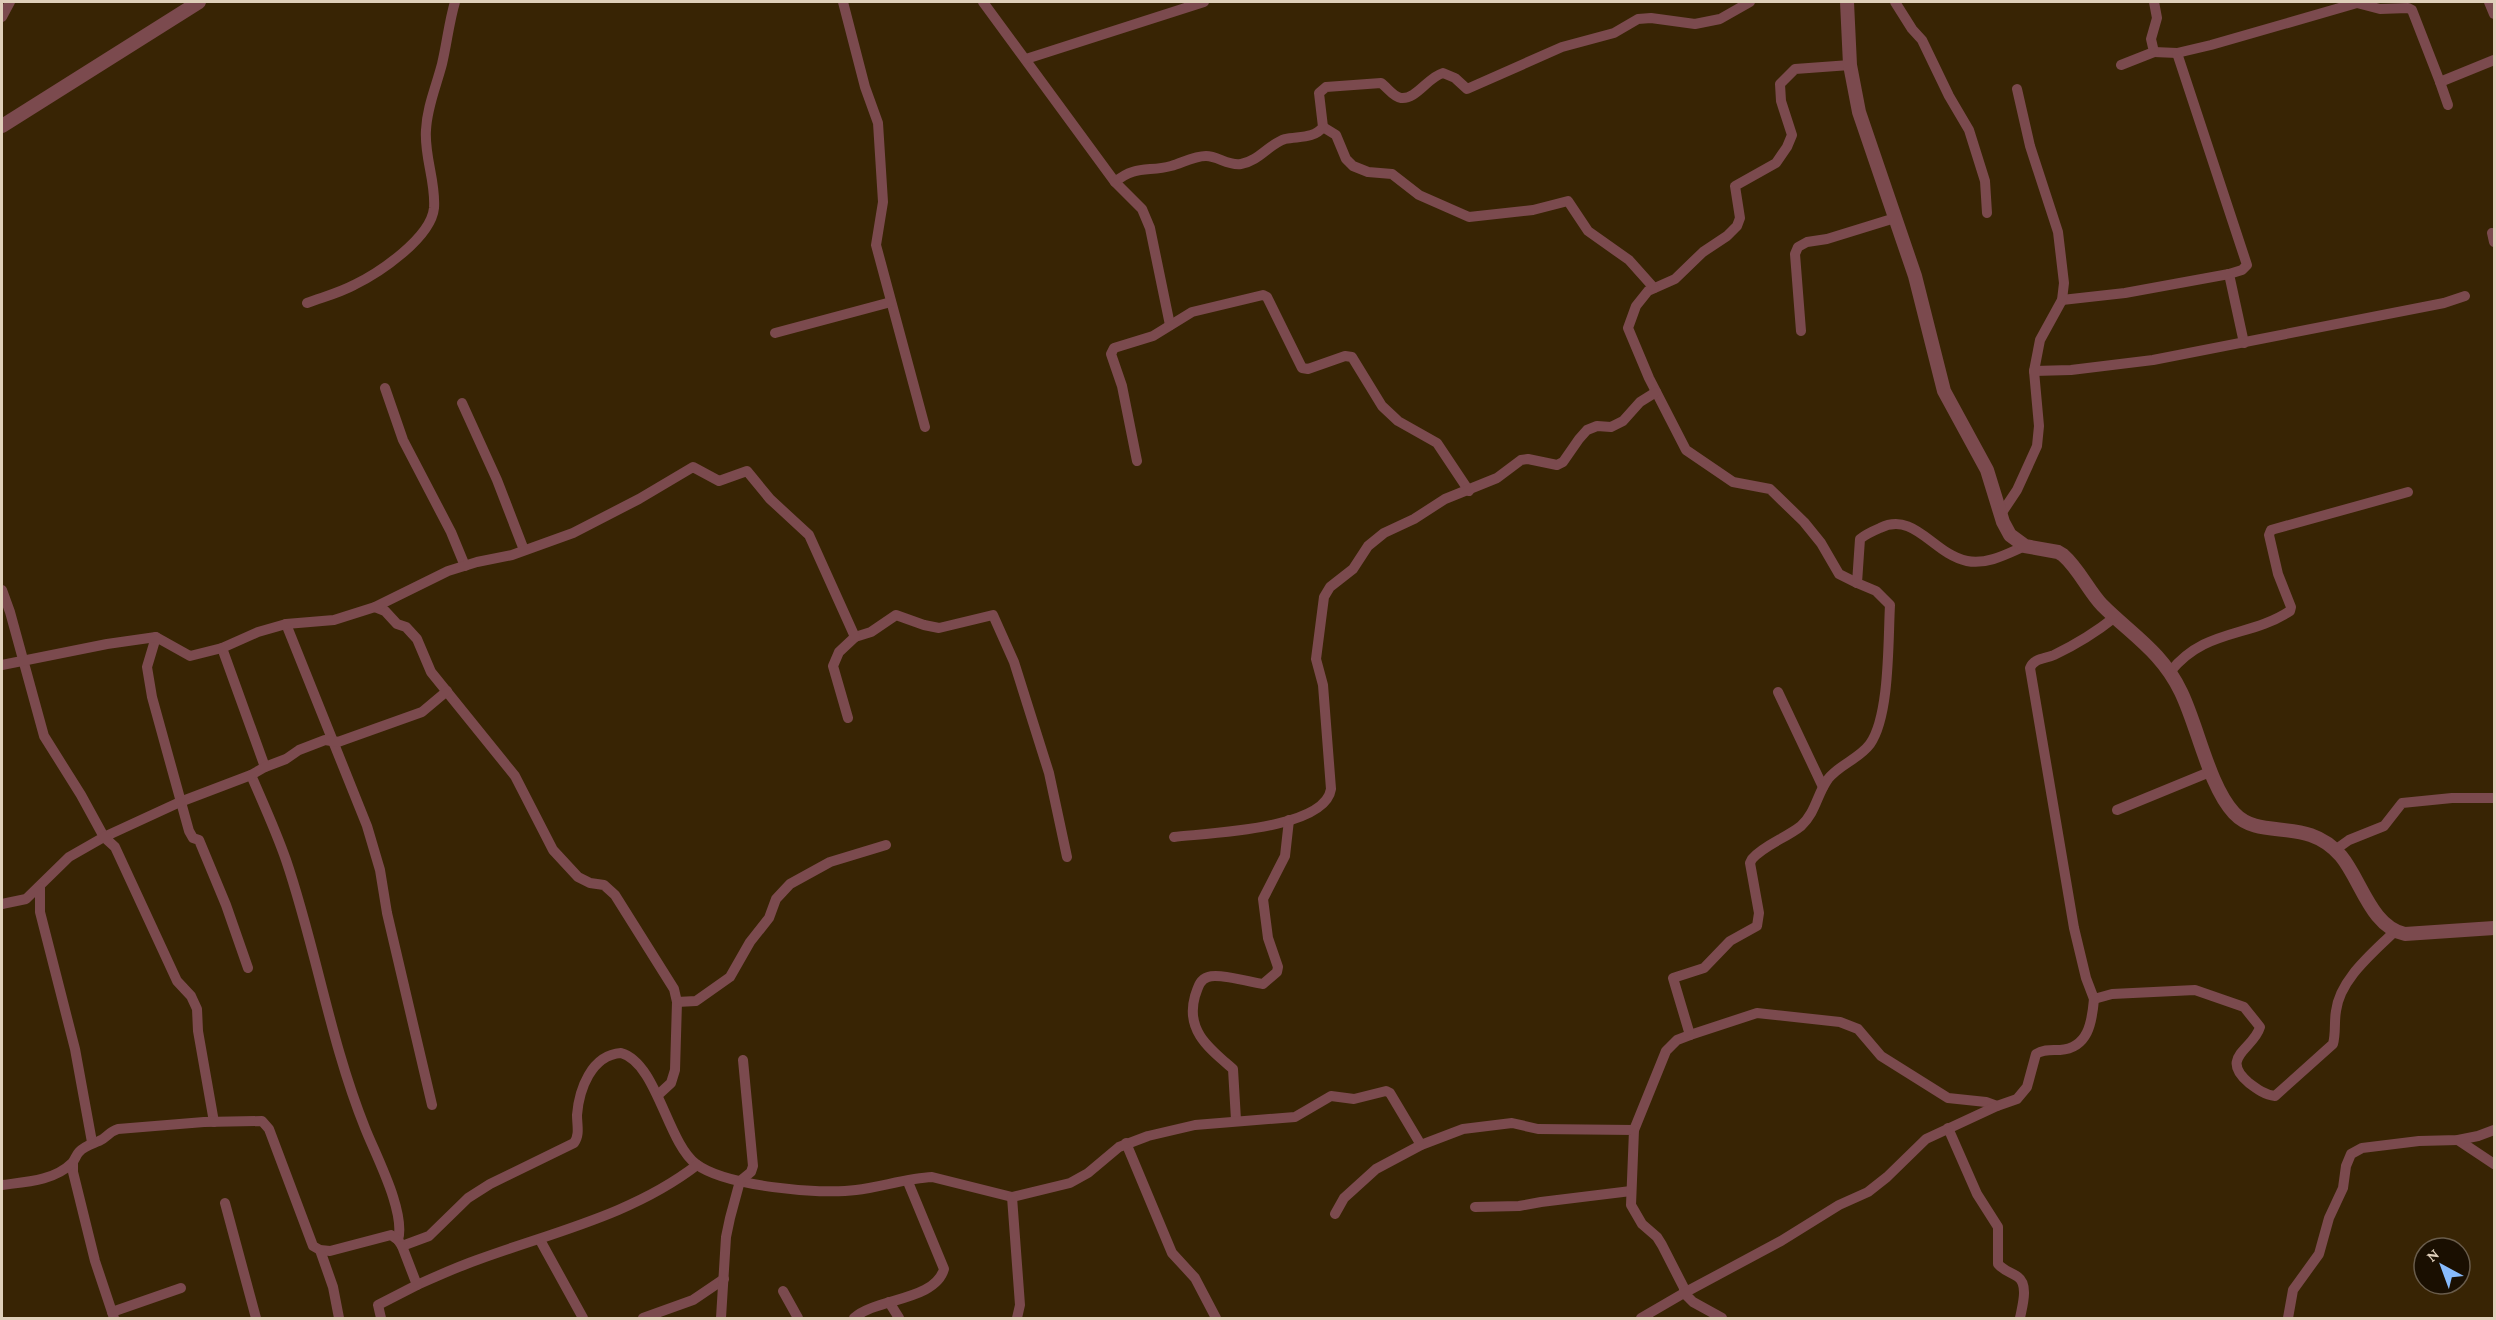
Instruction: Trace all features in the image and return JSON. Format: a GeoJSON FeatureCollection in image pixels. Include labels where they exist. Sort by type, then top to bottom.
{"type":"FeatureCollection","features":[{"type":"Feature","properties":{"kind":"street"},"geometry":{"type":"LineString","coordinates":[[2,17],[10,2]]}},
{"type":"Feature","properties":{"kind":"street"},"geometry":{"type":"LineString","coordinates":[[2,126],[199,2]]}},
{"type":"Feature","properties":{"kind":"street"},"geometry":{"type":"LineString","coordinates":[[307,303],[370,277],[421,235],[430,220],[434,208],[425,138],[427,112],[441,67],[455,2]]}},
{"type":"Feature","properties":{"kind":"street"},"geometry":{"type":"LineString","coordinates":[[843,2],[865,87],[878,123],[883,202],[876,245],[925,427]]}},
{"type":"Feature","properties":{"kind":"street"},"geometry":{"type":"LineString","coordinates":[[983,2],[1114,182],[1146,215],[1170,325]]}},
{"type":"Feature","properties":{"kind":"street"},"geometry":{"type":"LineString","coordinates":[[1026,59],[1204,2]]}},
{"type":"Feature","properties":{"kind":"street"},"geometry":{"type":"LineString","coordinates":[[1323,128],[1319,93],[1326,87],[1381,83],[1396,96],[1404,98],[1443,73],[1455,78],[1467,89],[1562,47],[1614,33],[1638,19],[1651,18],[1695,24],[1720,19],[1750,2]]}},
{"type":"Feature","properties":{"kind":"street"},"geometry":{"type":"LineString","coordinates":[[1847,2],[1850,65],[1859,112],[1915,276],[1944,391],[1987,470],[2010,535],[2025,546],[2063,555],[2093,594],[2115,617],[2150,647],[2170,672],[2181,691],[2212,771],[2229,807],[2236,816],[2257,827],[2313,834],[2329,843],[2355,876],[2374,909],[2394,932],[2405,934],[2494,928]]}},
{"type":"Feature","properties":{"kind":"street"},"geometry":{"type":"LineString","coordinates":[[1895,2],[1922,40],[1949,96],[1969,130],[1985,181],[1987,213]]}},
{"type":"Feature","properties":{"kind":"street"},"geometry":{"type":"LineString","coordinates":[[2154,2],[2157,18],[2151,39],[2154,52]]}},
{"type":"Feature","properties":{"kind":"street"},"geometry":{"type":"LineString","coordinates":[[2489,2],[2494,14]]}},
{"type":"Feature","properties":{"kind":"street"},"geometry":{"type":"LineString","coordinates":[[2121,65],[2154,52],[2176,53],[2357,3],[2379,9],[2408,8],[2416,16],[2448,105]]}},
{"type":"Feature","properties":{"kind":"street"},"geometry":{"type":"LineString","coordinates":[[2062,300],[2126,293],[2229,274],[2242,270],[2247,265],[2176,53]]}},
{"type":"Feature","properties":{"kind":"street"},"geometry":{"type":"LineString","coordinates":[[2440,82],[2494,60]]}},
{"type":"Feature","properties":{"kind":"street"},"geometry":{"type":"LineString","coordinates":[[1690,1035],[1673,978],[1707,966],[1730,941],[1756,927],[1759,913],[1750,863],[1752,859],[1801,825],[1810,816],[1823,787],[1838,769],[1852,760],[1872,741],[1883,705],[1890,605],[1876,591],[1839,574],[1821,543],[1804,522],[1770,489],[1736,484],[1691,455],[1683,446],[1656,392],[1628,327],[1641,298],[1654,288],[1676,279],[1697,258],[1737,226],[1740,218],[1735,186],[1776,164],[1787,147],[1792,135],[1781,101],[1780,84],[1796,69],[1850,65]]}},
{"type":"Feature","properties":{"kind":"street"},"geometry":{"type":"LineString","coordinates":[[2001,514],[2017,490],[2037,446],[2039,426],[2034,371],[2040,340],[2062,300],[2064,283],[2058,232],[2030,146],[2017,88]]}},
{"type":"Feature","properties":{"kind":"street"},"geometry":{"type":"LineString","coordinates":[[1114,182],[1130,171],[1169,166],[1203,156],[1211,156],[1231,164],[1242,164],[1259,156],[1280,141],[1315,134],[1323,128]]}},
{"type":"Feature","properties":{"kind":"street"},"geometry":{"type":"LineString","coordinates":[[1323,128],[1333,132],[1338,138],[1346,159],[1353,166],[1368,172],[1396,176],[1419,195],[1469,218],[1533,210],[1568,201],[1588,231],[1629,260],[1654,288]]}},
{"type":"Feature","properties":{"kind":"street"},"geometry":{"type":"LineString","coordinates":[[1801,331],[1795,254],[1798,247],[1807,242],[1827,239],[1895,218]]}},
{"type":"Feature","properties":{"kind":"street"},"geometry":{"type":"LineString","coordinates":[[2229,274],[2244,343]]}},
{"type":"Feature","properties":{"kind":"street"},"geometry":{"type":"LineString","coordinates":[[1137,461],[1122,386],[1111,354],[1114,348],[1144,340],[1192,312],[1266,295],[1302,368],[1308,369],[1345,356],[1352,357],[1382,406],[1398,421],[1437,443],[1469,491]]}},
{"type":"Feature","properties":{"kind":"street"},"geometry":{"type":"LineString","coordinates":[[2034,371],[2110,366],[2244,343],[2324,325],[2444,303],[2465,296]]}},
{"type":"Feature","properties":{"kind":"street"},"geometry":{"type":"LineString","coordinates":[[774,333],[891,302]]}},
{"type":"Feature","properties":{"kind":"street"},"geometry":{"type":"LineString","coordinates":[[385,388],[403,440],[451,532],[465,566]]}},
{"type":"Feature","properties":{"kind":"street"},"geometry":{"type":"LineString","coordinates":[[1174,837],[1257,829],[1290,820],[1320,806],[1331,792],[1323,684],[1316,659],[1326,592],[1353,569],[1377,537],[1414,519],[1437,504],[1497,478],[1521,460],[1528,459],[1557,465],[1563,462],[1587,430],[1597,426],[1611,427],[1623,422],[1640,402],[1656,392]]}},
{"type":"Feature","properties":{"kind":"street"},"geometry":{"type":"LineString","coordinates":[[462,403],[497,480],[524,550]]}},
{"type":"Feature","properties":{"kind":"street"},"geometry":{"type":"LineString","coordinates":[[2,666],[107,644],[156,637],[190,656],[222,648],[285,624],[334,620],[375,607],[448,571],[524,550],[583,529],[664,485],[689,468],[695,467],[719,481],[747,471],[770,499],[809,535],[855,637]]}},
{"type":"Feature","properties":{"kind":"street"},"geometry":{"type":"LineString","coordinates":[[2170,672],[2179,660],[2205,642],[2290,611],[2291,607],[2278,573],[2269,535],[2271,530],[2408,492]]}},
{"type":"Feature","properties":{"kind":"street"},"geometry":{"type":"LineString","coordinates":[[1857,583],[1860,539],[1890,523],[1906,524],[1946,553],[1969,562],[1984,562],[2025,546]]}},
{"type":"Feature","properties":{"kind":"street"},"geometry":{"type":"LineString","coordinates":[[2,590],[44,736],[104,837],[115,846],[177,981],[191,996],[197,1009],[198,1031],[214,1122]]}},
{"type":"Feature","properties":{"kind":"street"},"geometry":{"type":"LineString","coordinates":[[375,607],[386,611],[397,624],[406,627],[417,639],[431,672],[515,776],[553,850],[578,877],[590,883],[604,885],[615,895],[672,983],[676,1002],[673,1080],[657,1095]]}},
{"type":"Feature","properties":{"kind":"street"},"geometry":{"type":"LineString","coordinates":[[848,718],[833,666],[839,652],[855,637],[876,630],[897,615],[939,628],[993,615],[1014,662],[1049,773],[1067,857]]}},
{"type":"Feature","properties":{"kind":"street"},"geometry":{"type":"LineString","coordinates":[[1641,1318],[1781,1241],[1839,1205],[1868,1192],[1926,1139],[2017,1099],[2024,1094],[2036,1054],[2044,1050],[2070,1049],[2079,1045],[2085,1037],[2092,1016],[2094,999],[2086,978],[2074,928],[2031,668],[2036,661],[2050,657],[2090,637],[2115,617]]}},
{"type":"Feature","properties":{"kind":"street"},"geometry":{"type":"LineString","coordinates":[[285,624],[367,826],[380,870],[387,913],[432,1105]]}},
{"type":"Feature","properties":{"kind":"street"},"geometry":{"type":"LineString","coordinates":[[156,637],[147,668],[152,697],[180,802],[189,831],[194,838],[199,840],[226,905],[248,968]]}},
{"type":"Feature","properties":{"kind":"street"},"geometry":{"type":"LineString","coordinates":[[222,648],[265,767]]}},
{"type":"Feature","properties":{"kind":"street"},"geometry":{"type":"LineString","coordinates":[[2,904],[26,898],[69,857],[104,837],[180,802],[251,775],[286,759],[298,750],[333,740],[338,742],[422,712],[447,692]]}},
{"type":"Feature","properties":{"kind":"street"},"geometry":{"type":"LineString","coordinates":[[1778,692],[1823,787]]}},
{"type":"Feature","properties":{"kind":"street"},"geometry":{"type":"LineString","coordinates":[[2117,810],[2212,771]]}},
{"type":"Feature","properties":{"kind":"street"},"geometry":{"type":"LineString","coordinates":[[251,775],[286,859],[339,1049],[361,1118],[393,1200],[401,1230],[400,1243]]}},
{"type":"Feature","properties":{"kind":"street"},"geometry":{"type":"LineString","coordinates":[[2335,850],[2349,840],[2384,826],[2402,803],[2452,798],[2494,798]]}},
{"type":"Feature","properties":{"kind":"street"},"geometry":{"type":"LineString","coordinates":[[1236,1120],[1233,1069],[1213,1052],[1197,1028],[1191,1010],[1199,985],[1206,977],[1217,976],[1263,984],[1277,972],[1278,967],[1268,938],[1263,899],[1285,856],[1290,820]]}},
{"type":"Feature","properties":{"kind":"street"},"geometry":{"type":"LineString","coordinates":[[676,1002],[696,1001],[730,977],[750,942],[768,918],[776,899],[790,884],[830,862],[886,845]]}},
{"type":"Feature","properties":{"kind":"street"},"geometry":{"type":"LineString","coordinates":[[40,887],[40,912],[75,1049],[92,1142]]}},
{"type":"Feature","properties":{"kind":"street"},"geometry":{"type":"LineString","coordinates":[[2094,999],[2112,994],[2195,990],[2244,1007],[2260,1027],[2238,1055],[2239,1073],[2262,1092],[2275,1096],[2333,1044],[2336,1011],[2342,992],[2360,967],[2394,932]]}},
{"type":"Feature","properties":{"kind":"street"},"geometry":{"type":"LineString","coordinates":[[1722,1318],[1704,1306],[1693,1302],[1684,1293],[1684,1288],[1662,1245],[1642,1224],[1632,1205],[1634,1130],[1665,1052],[1677,1040],[1757,1013],[1840,1022],[1858,1029],[1881,1056],[1948,1098],[1992,1103],[1997,1106]]}},
{"type":"Feature","properties":{"kind":"street"},"geometry":{"type":"LineString","coordinates":[[400,1243],[429,1236],[468,1198],[490,1184],[574,1143],[578,1134],[579,1104],[584,1084],[590,1073],[616,1053],[628,1055],[657,1095],[678,1140],[697,1165],[740,1181],[804,1191],[854,1191],[932,1177],[1012,1197],[1070,1183],[1089,1173],[1112,1152],[1126,1143],[1173,1129],[1236,1120],[1295,1117],[1331,1096],[1354,1099],[1386,1090],[1421,1145]]}},
{"type":"Feature","properties":{"kind":"street"},"geometry":{"type":"LineString","coordinates":[[721,1318],[726,1237],[740,1181],[751,1172],[753,1166],[743,1060]]}},
{"type":"Feature","properties":{"kind":"street"},"geometry":{"type":"LineString","coordinates":[[181,1288],[113,1315],[95,1261],[73,1172],[73,1163],[80,1151],[92,1142],[101,1140],[109,1131],[214,1122],[259,1121],[266,1124],[310,1242],[320,1250],[333,1287],[339,1318]]}},
{"type":"Feature","properties":{"kind":"street"},"geometry":{"type":"LineString","coordinates":[[1335,1214],[1344,1198],[1376,1169],[1421,1145],[1463,1129],[1498,1124],[1521,1124],[1538,1129],[1634,1130]]}},
{"type":"Feature","properties":{"kind":"street"},"geometry":{"type":"LineString","coordinates":[[1948,1128],[1981,1201],[1998,1227],[1998,1264],[2004,1270],[2020,1278],[2023,1283],[2020,1318]]}},
{"type":"Feature","properties":{"kind":"street"},"geometry":{"type":"LineString","coordinates":[[2288,1318],[2293,1290],[2319,1254],[2329,1218],[2343,1188],[2346,1166],[2351,1154],[2361,1148],[2419,1141],[2458,1140],[2494,1130]]}},
{"type":"Feature","properties":{"kind":"street"},"geometry":{"type":"LineString","coordinates":[[2458,1140],[2494,1164]]}},
{"type":"Feature","properties":{"kind":"street"},"geometry":{"type":"LineString","coordinates":[[1126,1143],[1172,1252],[1195,1278],[1216,1318]]}},
{"type":"Feature","properties":{"kind":"street"},"geometry":{"type":"LineString","coordinates":[[2,1185],[41,1180],[73,1163]]}},
{"type":"Feature","properties":{"kind":"street"},"geometry":{"type":"LineString","coordinates":[[381,1318],[378,1305],[417,1285],[476,1260],[540,1240],[632,1205],[697,1165]]}},
{"type":"Feature","properties":{"kind":"street"},"geometry":{"type":"LineString","coordinates":[[854,1318],[868,1308],[910,1298],[937,1281],[944,1269],[908,1182]]}},
{"type":"Feature","properties":{"kind":"street"},"geometry":{"type":"LineString","coordinates":[[1475,1207],[1520,1206],[1632,1191]]}},
{"type":"Feature","properties":{"kind":"street"},"geometry":{"type":"LineString","coordinates":[[1012,1197],[1020,1305],[1017,1318]]}},
{"type":"Feature","properties":{"kind":"street"},"geometry":{"type":"LineString","coordinates":[[225,1203],[256,1318]]}},
{"type":"Feature","properties":{"kind":"street"},"geometry":{"type":"LineString","coordinates":[[320,1250],[330,1251],[393,1236],[400,1243],[417,1285]]}},
{"type":"Feature","properties":{"kind":"street"},"geometry":{"type":"LineString","coordinates":[[540,1240],[583,1318]]}},
{"type":"Feature","properties":{"kind":"street"},"geometry":{"type":"LineString","coordinates":[[643,1318],[693,1300],[724,1279]]}},
{"type":"Feature","properties":{"kind":"street"},"geometry":{"type":"LineString","coordinates":[[783,1291],[798,1318]]}},
{"type":"Feature","properties":{"kind":"street"},"geometry":{"type":"LineString","coordinates":[[889,1302],[899,1318]]}}]}
